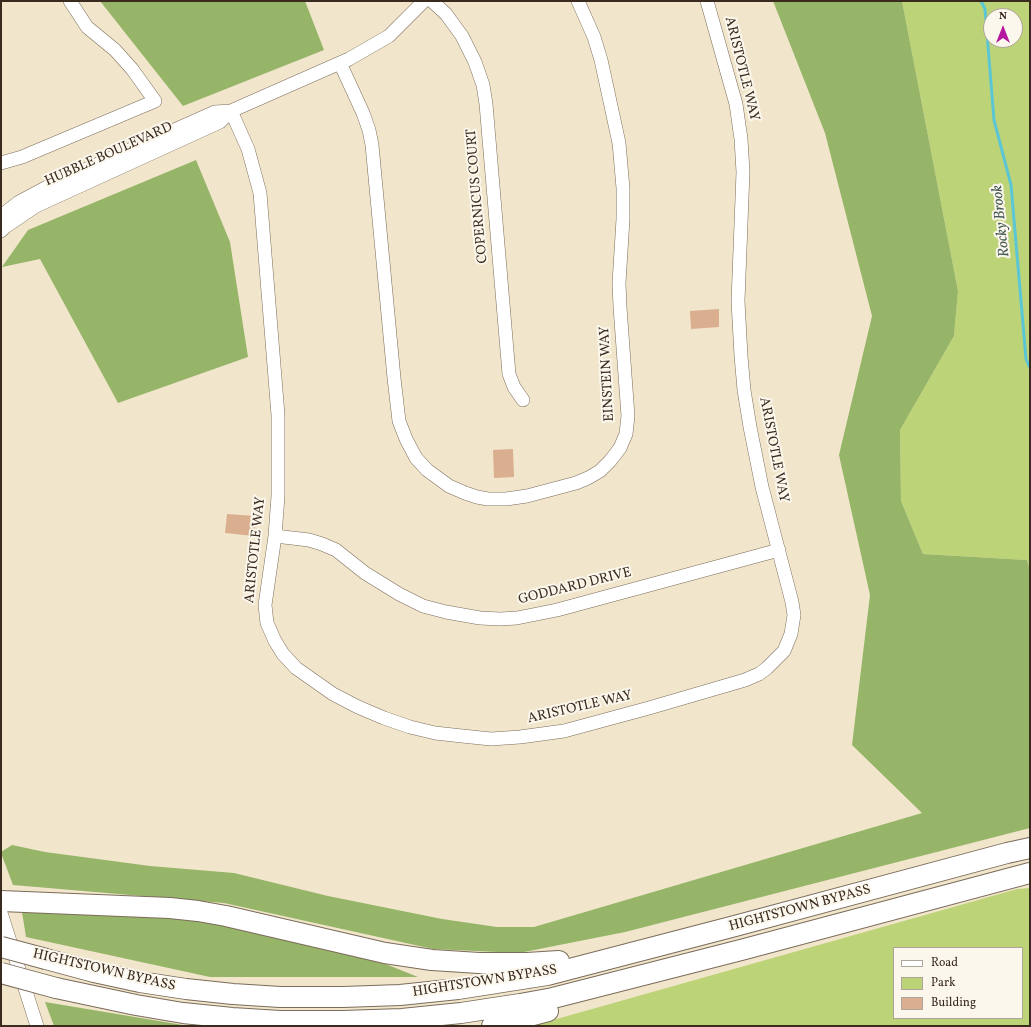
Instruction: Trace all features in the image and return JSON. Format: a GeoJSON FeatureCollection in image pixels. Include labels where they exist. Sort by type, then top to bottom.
{"type":"FeatureCollection","features":[{"type":"Feature","properties":{"kind":"highway","name":"HIGHTSTOWN BYPASS"},"geometry":{"type":"LineString","coordinates":[[1,947],[94,972],[132,980],[186,989],[233,994],[280,997],[343,997],[458,989],[547,974],[652,948],[1030,848]]}},
{"type":"Feature","properties":{"kind":"highway","name":"HIGHTSTOWN BYPASS"},"geometry":{"type":"LineString","coordinates":[[1,973],[56,988],[136,1005],[183,1013],[280,1021],[402,1019],[461,1013],[553,998],[741,950],[1030,872]]}},
{"type":"Feature","properties":{"kind":"highway"},"geometry":{"type":"LineString","coordinates":[[1,902],[170,908],[198,911],[226,916],[385,953],[432,960],[479,963],[527,963],[610,956],[652,948]]}},
{"type":"Feature","properties":{"kind":"highway"},"geometry":{"type":"LineString","coordinates":[[492,1026],[564,1008],[741,950]]}},
{"type":"Feature","properties":{"kind":"street"},"geometry":{"type":"LineString","coordinates":[[1,163],[22,157],[156,101],[132,69],[115,50],[87,26],[70,1]]}},
{"type":"Feature","properties":{"kind":"street","name":"HUBBLE BOULEVARD"},"geometry":{"type":"LineString","coordinates":[[1,216],[19,202],[51,185],[215,112],[231,111],[354,56],[389,36],[424,1]]}},
{"type":"Feature","properties":{"kind":"street","name":"COPERNICUS COURT"},"geometry":{"type":"LineString","coordinates":[[432,1],[446,14],[462,36],[475,62],[483,85],[486,104],[509,374],[514,387],[523,400]]}},
{"type":"Feature","properties":{"kind":"street","name":"EINSTEIN WAY"},"geometry":{"type":"LineString","coordinates":[[340,63],[363,113],[372,145],[399,422],[406,439],[416,458],[427,470],[449,486],[465,494],[488,499],[506,499],[527,496],[576,483],[600,471],[620,448],[626,434],[628,416],[619,283],[623,219],[623,188],[619,143],[602,60],[594,36],[578,1]]}},
{"type":"Feature","properties":{"kind":"street","name":"ARISTOTLE WAY"},"geometry":{"type":"LineString","coordinates":[[231,111],[248,149],[260,193],[278,415],[278,496],[275,536],[266,604],[267,623],[275,641],[282,654],[296,668],[333,694],[358,707],[410,727],[435,733],[491,739],[520,738],[564,730],[720,688],[760,674],[784,651],[791,634],[794,615],[792,602],[762,487],[744,390],[738,301],[743,172],[741,139],[736,104],[708,1]]}},
{"type":"Feature","properties":{"kind":"street","name":"HUBBLE BOULEVARD"},"geometry":{"type":"LineString","coordinates":[[1,231],[36,206],[220,122],[231,111]]}},
{"type":"Feature","properties":{"kind":"street","name":"GODDARD DRIVE"},"geometry":{"type":"LineString","coordinates":[[275,536],[309,540],[336,550],[365,573],[399,594],[423,606],[460,616],[500,619],[536,615],[565,608],[779,550]]}},
{"type":"Feature","properties":{"kind":"street"},"geometry":{"type":"LineString","coordinates":[[1,912],[37,1026]]}},
{"type":"Feature","properties":{"kind":"green space"},"geometry":{"type":"Polygon","coordinates":[[[100,1],[305,1],[324,50],[183,106],[100,1]]]}},
{"type":"Feature","properties":{"kind":"green space"},"geometry":{"type":"Polygon","coordinates":[[[773,1],[902,1],[958,291],[954,336],[900,430],[901,501],[923,554],[1027,560],[1030,570],[1030,828],[625,932],[519,953],[433,949],[224,903],[13,885],[1,853],[12,845],[45,852],[150,866],[234,873],[328,896],[442,919],[497,927],[534,927],[922,813],[852,745],[870,595],[839,455],[872,316],[825,133],[773,1]]]}},
{"type":"Feature","properties":{"kind":"green space"},"geometry":{"type":"Polygon","coordinates":[[[902,1],[1030,1],[1030,570],[1027,560],[923,554],[901,501],[900,430],[954,336],[958,291],[902,1]]]}},
{"type":"Feature","properties":{"kind":"green space"},"geometry":{"type":"Polygon","coordinates":[[[196,160],[230,242],[248,357],[118,403],[40,259],[2,267],[28,230],[196,160]]]}},
{"type":"Feature","properties":{"kind":"green space"},"geometry":{"type":"Polygon","coordinates":[[[1030,888],[1030,1026],[532,1026],[1017,889],[1030,888]]]}},
{"type":"Feature","properties":{"kind":"green space"},"geometry":{"type":"Polygon","coordinates":[[[22,912],[178,917],[358,953],[418,977],[210,977],[26,937],[22,912]]]}},
{"type":"Feature","properties":{"kind":"green space"},"geometry":{"type":"Polygon","coordinates":[[[45,1002],[189,1026],[54,1026],[45,1002]]]}},
{"type":"Feature","properties":{"kind":"building"},"geometry":{"type":"Polygon","coordinates":[[[719,309],[719,327],[691,329],[690,311],[719,309]]]}},
{"type":"Feature","properties":{"kind":"building"},"geometry":{"type":"Polygon","coordinates":[[[513,449],[514,477],[494,478],[493,450],[513,449]]]}},
{"type":"Feature","properties":{"kind":"building"},"geometry":{"type":"Polygon","coordinates":[[[227,514],[256,516],[254,536],[225,533],[227,514]]]}},
{"type":"Feature","properties":{"kind":"waterway","name":"Rocky Brook"},"geometry":{"type":"LineString","coordinates":[[981,1],[985,9],[994,120],[1011,185],[1026,359],[1030,368]]}}]}
